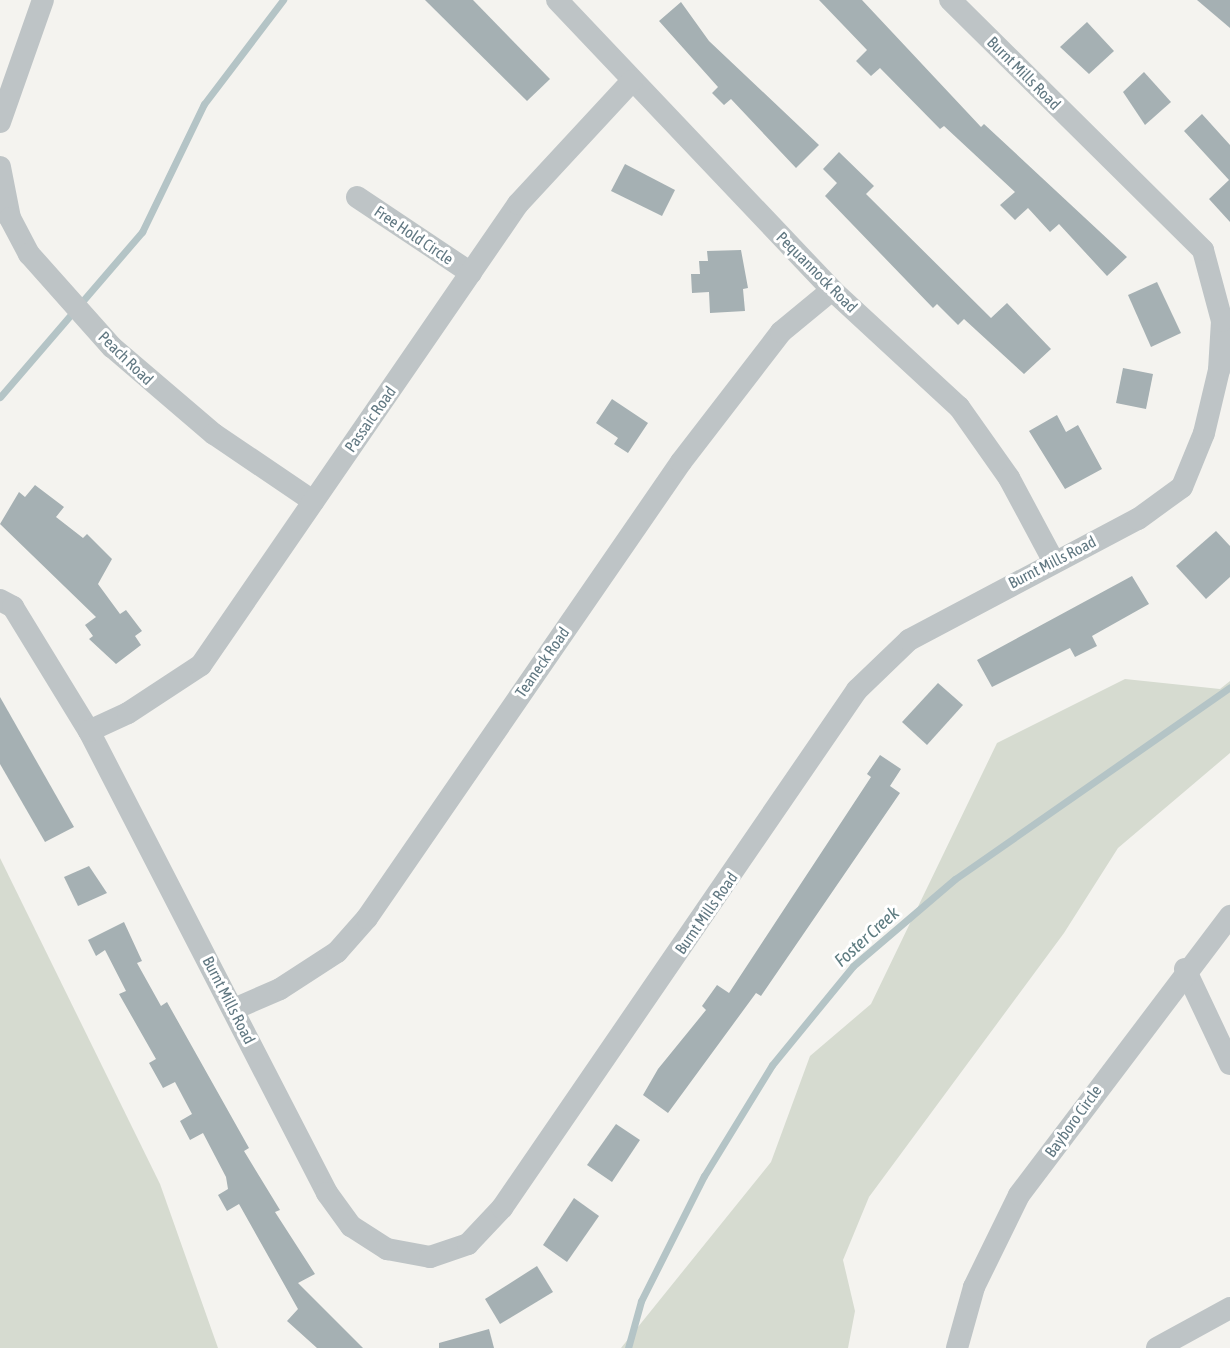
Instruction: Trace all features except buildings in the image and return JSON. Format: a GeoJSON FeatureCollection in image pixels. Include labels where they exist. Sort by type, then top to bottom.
{"type":"FeatureCollection","features":[{"type":"Feature","properties":{"kind":"street"},"geometry":{"type":"LineString","coordinates":[[0,123],[43,0]]}},
{"type":"Feature","properties":{"kind":"street","name":"Pequannock Road"},"geometry":{"type":"LineString","coordinates":[[557,0],[832,290],[959,406],[1009,478],[1053,560]]}},
{"type":"Feature","properties":{"kind":"street","name":"Burnt Mills Road"},"geometry":{"type":"LineString","coordinates":[[0,600],[13,607],[88,731],[327,1194],[351,1226],[387,1249],[430,1257],[468,1244],[502,1208],[857,690],[909,640],[1053,560],[1138,519],[1182,488],[1204,433],[1219,370],[1222,321],[1203,250],[950,0]]}},
{"type":"Feature","properties":{"kind":"street","name":"Passaic Road"},"geometry":{"type":"LineString","coordinates":[[88,731],[129,713],[201,665],[518,204],[632,81]]}},
{"type":"Feature","properties":{"kind":"street","name":"Peach Road"},"geometry":{"type":"LineString","coordinates":[[0,167],[10,218],[29,254],[104,339],[214,434],[313,501]]}},
{"type":"Feature","properties":{"kind":"street","name":"Free Hold Circle"},"geometry":{"type":"LineString","coordinates":[[357,197],[471,273]]}},
{"type":"Feature","properties":{"kind":"street","name":"Teaneck Road"},"geometry":{"type":"LineString","coordinates":[[234,1010],[280,989],[337,952],[367,918],[681,462],[781,332],[832,290]]}},
{"type":"Feature","properties":{"kind":"street","name":"Bayboro Circle"},"geometry":{"type":"LineString","coordinates":[[957,1348],[974,1287],[1018,1195],[1185,969],[1230,916]]}},
{"type":"Feature","properties":{"kind":"street"},"geometry":{"type":"LineString","coordinates":[[1185,969],[1230,1064]]}},
{"type":"Feature","properties":{"kind":"street"},"geometry":{"type":"LineString","coordinates":[[1157,1348],[1230,1308]]}},
{"type":"Feature","properties":{"kind":"shaded area"},"geometry":{"type":"Polygon","coordinates":[[[1125,679],[1220,689],[1230,681],[1230,753],[1118,848],[1064,933],[869,1197],[843,1260],[855,1311],[848,1348],[621,1348],[771,1162],[810,1056],[871,1004],[997,743],[1125,679]]]}},
{"type":"Feature","properties":{"kind":"shaded area"},"geometry":{"type":"Polygon","coordinates":[[[0,858],[160,1184],[218,1348],[0,1348],[0,858]]]}},
{"type":"Feature","properties":{"kind":"waterway"},"geometry":{"type":"LineString","coordinates":[[0,397],[142,232],[204,104],[283,0]]}},
{"type":"Feature","properties":{"kind":"waterway","name":"Foster Creek"},"geometry":{"type":"LineString","coordinates":[[628,1348],[641,1301],[704,1176],[772,1065],[853,966],[955,879],[1230,687]]}}]}
